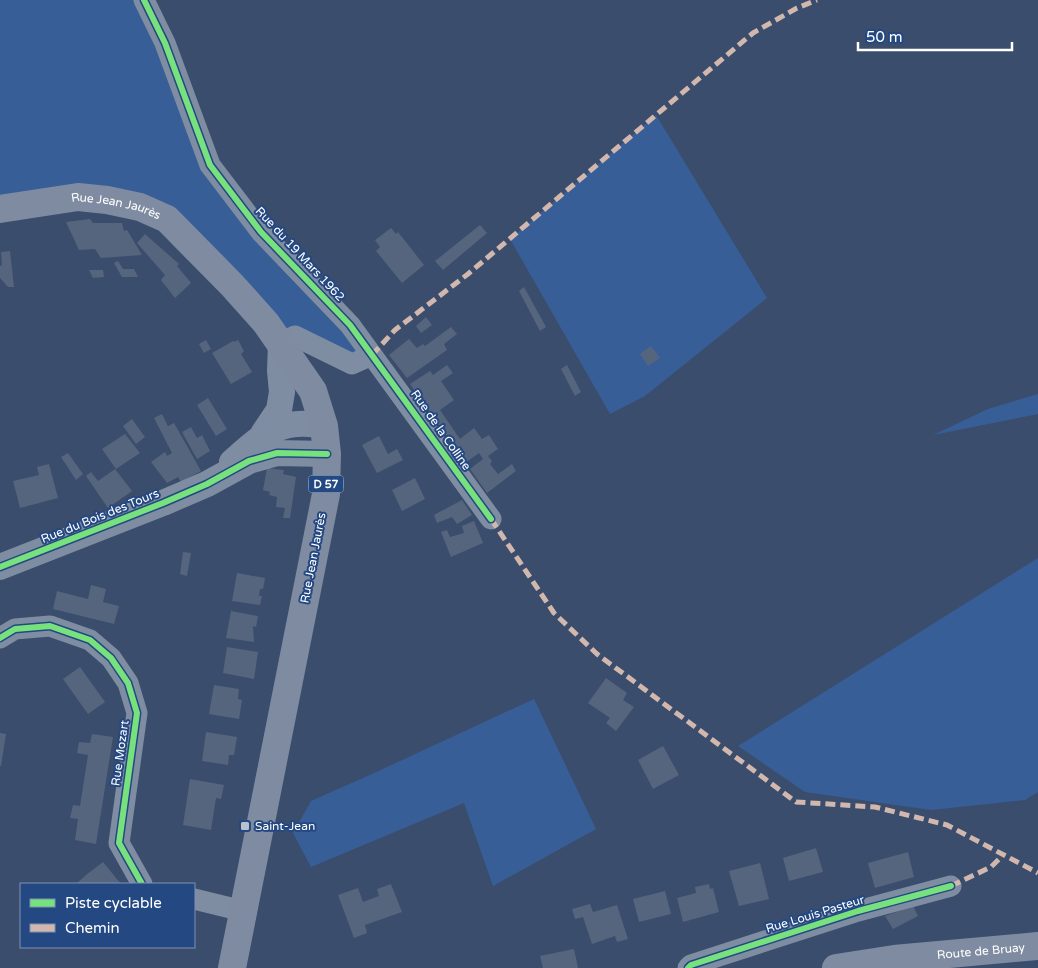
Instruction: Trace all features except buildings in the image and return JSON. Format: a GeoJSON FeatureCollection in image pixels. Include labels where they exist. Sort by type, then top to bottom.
{"type":"FeatureCollection","features":[{"type":"Feature","properties":{"kind":"main road","name":"Rue Jean Jaurès"},"geometry":{"type":"LineString","coordinates":[[0,209],[78,198],[107,200],[140,207],[167,219],[232,285],[282,343],[313,391],[324,426],[327,454],[326,494],[232,968]]}},
{"type":"Feature","properties":{"kind":"main road","name":"Route de Bruay"},"geometry":{"type":"LineString","coordinates":[[836,968],[894,959],[1038,946]]}},
{"type":"Feature","properties":{"kind":"street","name":"Rue du 19 Mars 1962"},"geometry":{"type":"LineString","coordinates":[[144,0],[165,43],[210,165],[261,232],[350,325],[372,355]]}},
{"type":"Feature","properties":{"kind":"street"},"geometry":{"type":"LineString","coordinates":[[207,484],[263,434],[279,410],[282,392],[280,371],[282,343],[294,336],[352,364],[372,355]]}},
{"type":"Feature","properties":{"kind":"street","name":"Rue de la Colline"},"geometry":{"type":"LineString","coordinates":[[372,355],[396,385],[491,519]]}},
{"type":"Feature","properties":{"kind":"street"},"geometry":{"type":"LineString","coordinates":[[263,434],[297,423],[305,422],[324,426]]}},
{"type":"Feature","properties":{"kind":"street"},"geometry":{"type":"LineString","coordinates":[[207,484],[249,462],[277,453],[327,454]]}},
{"type":"Feature","properties":{"kind":"street","name":"Rue du Bois des Tours"},"geometry":{"type":"LineString","coordinates":[[0,567],[207,484]]}},
{"type":"Feature","properties":{"kind":"street","name":"Rue Mozart"},"geometry":{"type":"LineString","coordinates":[[0,638],[15,629],[50,626],[90,640],[111,658],[128,683],[137,714],[119,843],[141,883]]}},
{"type":"Feature","properties":{"kind":"street","name":"Rue Louis Pasteur"},"geometry":{"type":"LineString","coordinates":[[688,968],[690,965],[858,911],[951,886]]}},
{"type":"Feature","properties":{"kind":"street"},"geometry":{"type":"LineString","coordinates":[[195,899],[243,911]]}},
{"type":"Feature","properties":{"kind":"shaded area"},"geometry":{"type":"Polygon","coordinates":[[[0,0],[144,0],[210,165],[372,355],[352,364],[295,336],[140,207],[0,209],[0,0]]]}},
{"type":"Feature","properties":{"kind":"shaded area"},"geometry":{"type":"Polygon","coordinates":[[[656,115],[767,298],[645,396],[610,414],[510,239],[656,115]]]}},
{"type":"Feature","properties":{"kind":"shaded area"},"geometry":{"type":"Polygon","coordinates":[[[1038,394],[1038,414],[933,435],[988,409],[1038,394]]]}},
{"type":"Feature","properties":{"kind":"shaded area"},"geometry":{"type":"Polygon","coordinates":[[[1038,558],[1038,792],[1025,800],[931,810],[805,792],[738,746],[1038,558]]]}},
{"type":"Feature","properties":{"kind":"shaded area"},"geometry":{"type":"Polygon","coordinates":[[[534,699],[596,829],[493,886],[464,803],[311,867],[293,833],[311,801],[534,699]]]}},
{"type":"Feature","properties":{"kind":"marked path"},"geometry":{"type":"LineString","coordinates":[[372,355],[395,330],[468,274],[753,33],[797,8],[817,0]]}},
{"type":"Feature","properties":{"kind":"marked path"},"geometry":{"type":"LineString","coordinates":[[491,519],[554,613],[597,654],[796,802],[875,807],[947,825],[1038,873]]}},
{"type":"Feature","properties":{"kind":"marked path"},"geometry":{"type":"LineString","coordinates":[[951,886],[991,867],[1004,854]]}},
{"type":"Feature","properties":{"kind":"cycle path"},"geometry":{"type":"LineString","coordinates":[[144,0],[165,43],[210,165],[261,232],[350,325],[491,519]]}},
{"type":"Feature","properties":{"kind":"cycle path"},"geometry":{"type":"LineString","coordinates":[[0,567],[163,503],[207,484],[249,461],[277,453],[327,454]]}},
{"type":"Feature","properties":{"kind":"cycle path"},"geometry":{"type":"LineString","coordinates":[[0,638],[15,629],[50,626],[90,640],[111,658],[128,683],[137,713],[119,843],[141,883]]}},
{"type":"Feature","properties":{"kind":"cycle path"},"geometry":{"type":"LineString","coordinates":[[688,968],[691,965],[858,911],[951,886]]}},
{"type":"Feature","properties":{"kind":"place","name":"Saint-Jean"},"geometry":{"type":"Point","coordinates":[245,826]}}]}
